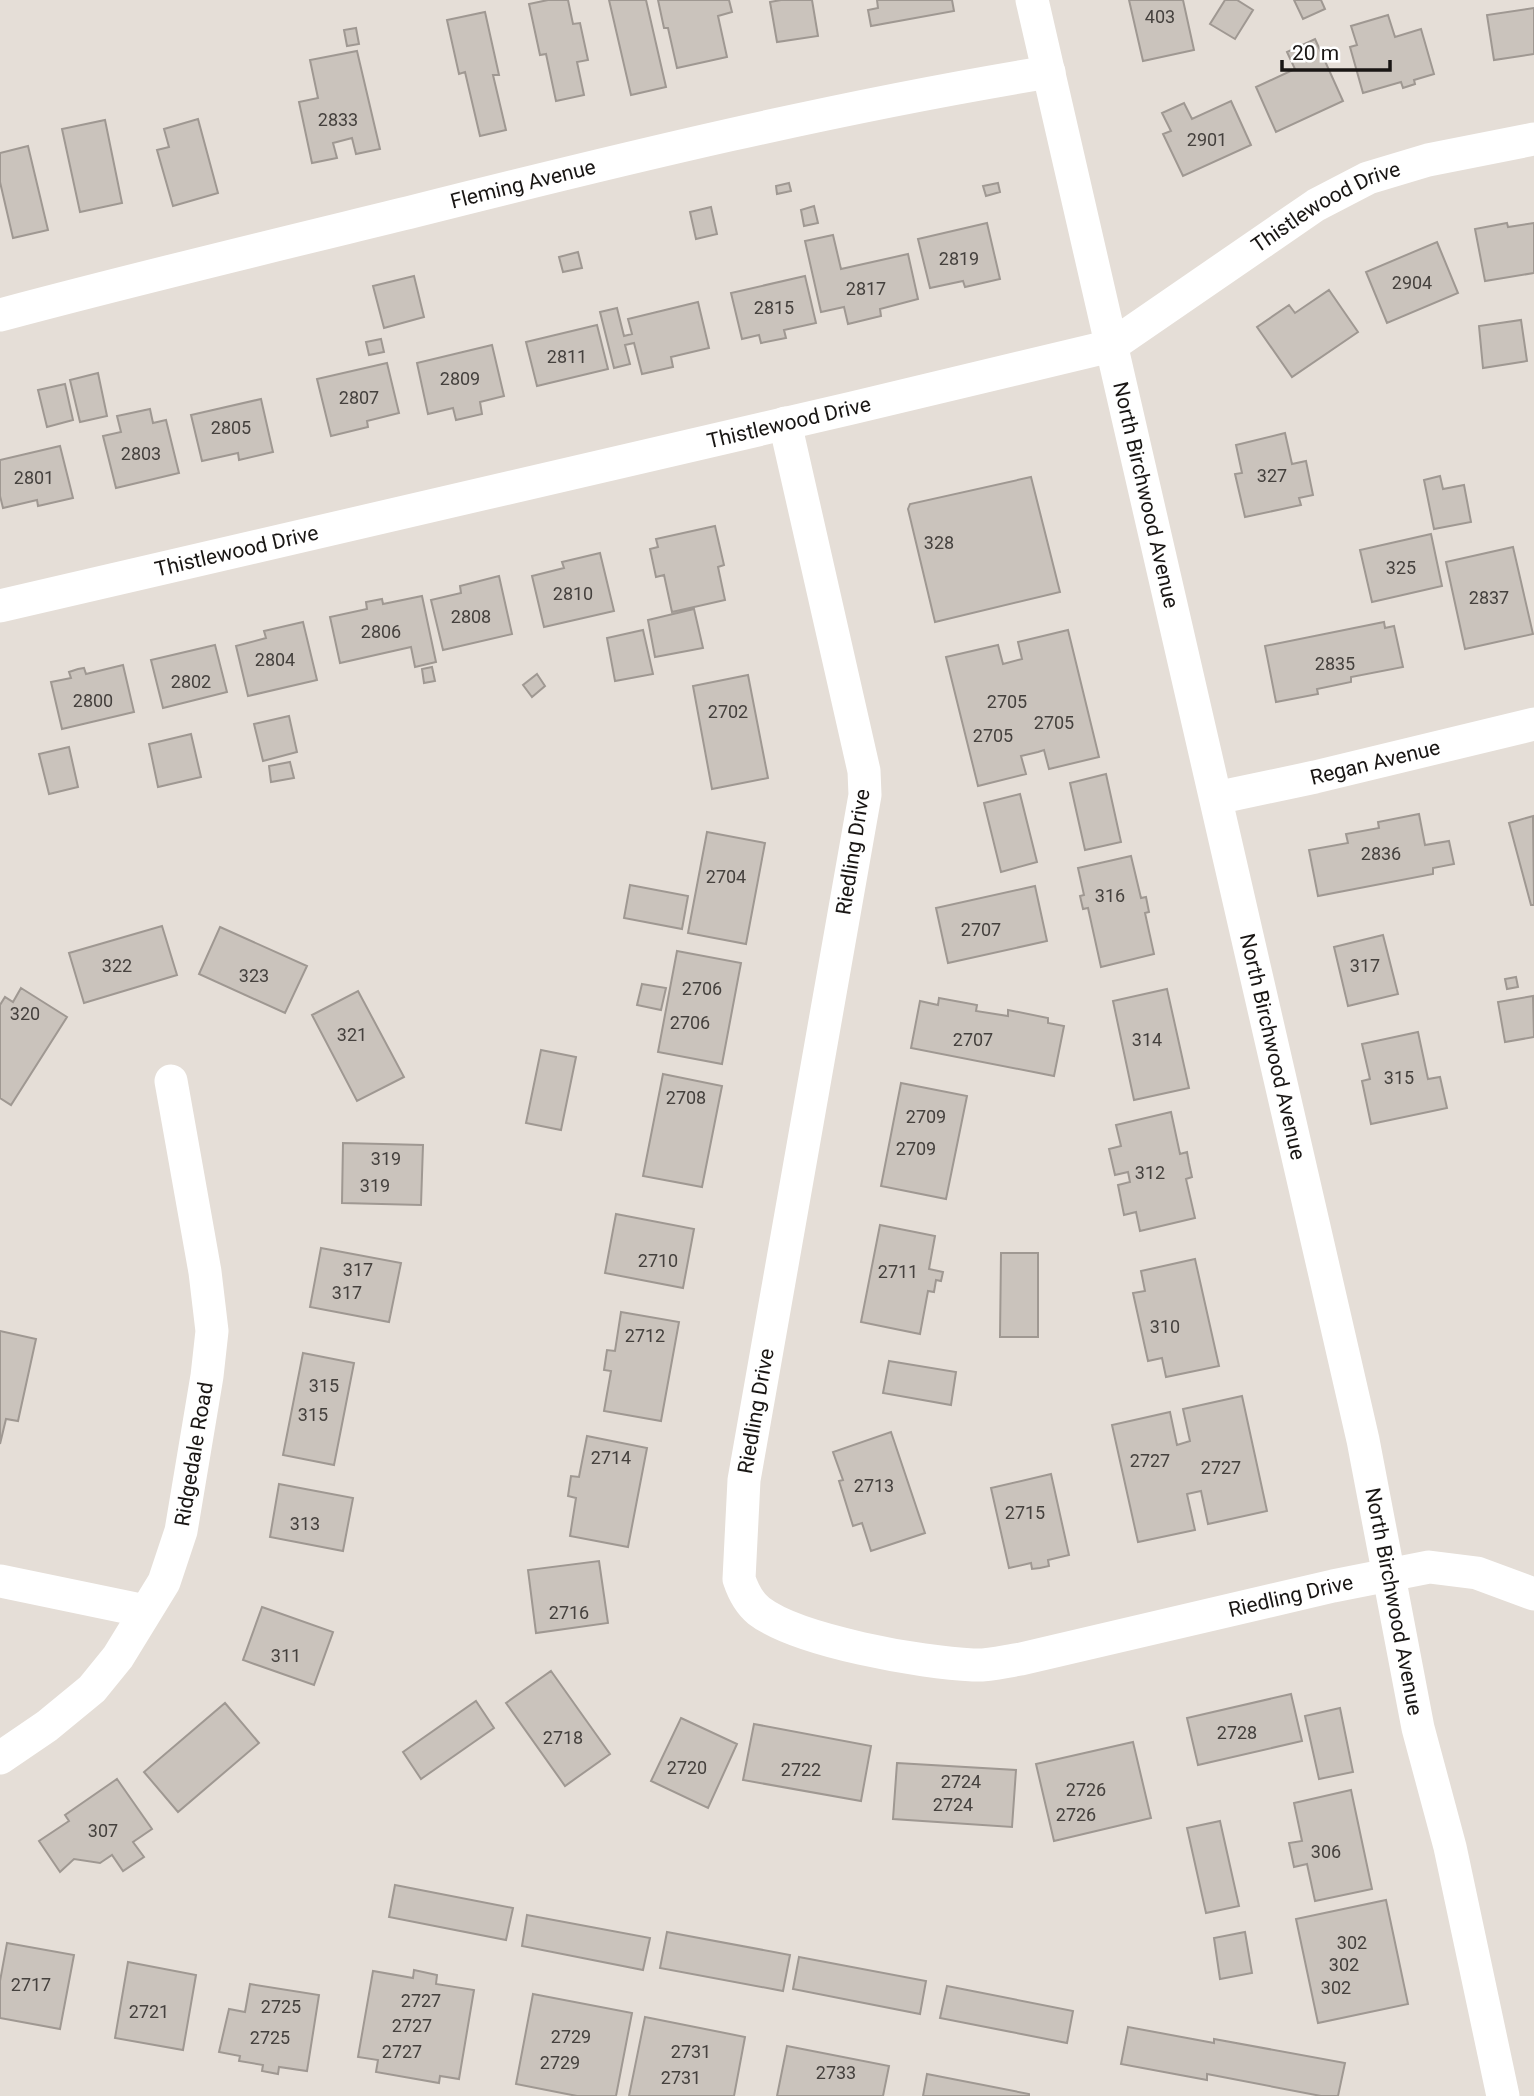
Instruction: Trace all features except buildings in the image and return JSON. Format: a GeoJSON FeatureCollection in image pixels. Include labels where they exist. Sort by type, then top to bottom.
{"type":"FeatureCollection","features":[{"type":"Feature","properties":{"kind":"street","name":"North Birchwood Avenue"},"geometry":{"type":"LineString","coordinates":[[1032,0],[1363,1440],[1418,1728],[1450,1847],[1503,2096]]}},
{"type":"Feature","properties":{"kind":"street","name":"Fleming Avenue"},"geometry":{"type":"LineString","coordinates":[[0,315],[561,174],[827,113],[1049,72]]}},
{"type":"Feature","properties":{"kind":"street","name":"Thistlewood Drive"},"geometry":{"type":"LineString","coordinates":[[0,606],[1111,345],[1316,205],[1368,177],[1428,160],[1534,139]]}},
{"type":"Feature","properties":{"kind":"street","name":"Riedling Drive"},"geometry":{"type":"LineString","coordinates":[[785,423],[864,771],[864,795],[744,1480],[739,1580],[744,1594],[759,1611],[794,1630],[929,1661],[976,1665],[1021,1659],[1334,1586],[1429,1567],[1476,1573],[1534,1594]]}},
{"type":"Feature","properties":{"kind":"street","name":"Regan Avenue"},"geometry":{"type":"LineString","coordinates":[[1216,797],[1328,774],[1534,724]]}},
{"type":"Feature","properties":{"kind":"street","name":"Ridgedale Road"},"geometry":{"type":"LineString","coordinates":[[0,1758],[47,1726],[92,1689],[118,1657],[164,1582],[181,1531],[212,1331],[205,1272],[171,1081]]}},
{"type":"Feature","properties":{"kind":"street"},"geometry":{"type":"LineString","coordinates":[[0,1581],[145,1611]]}}]}
